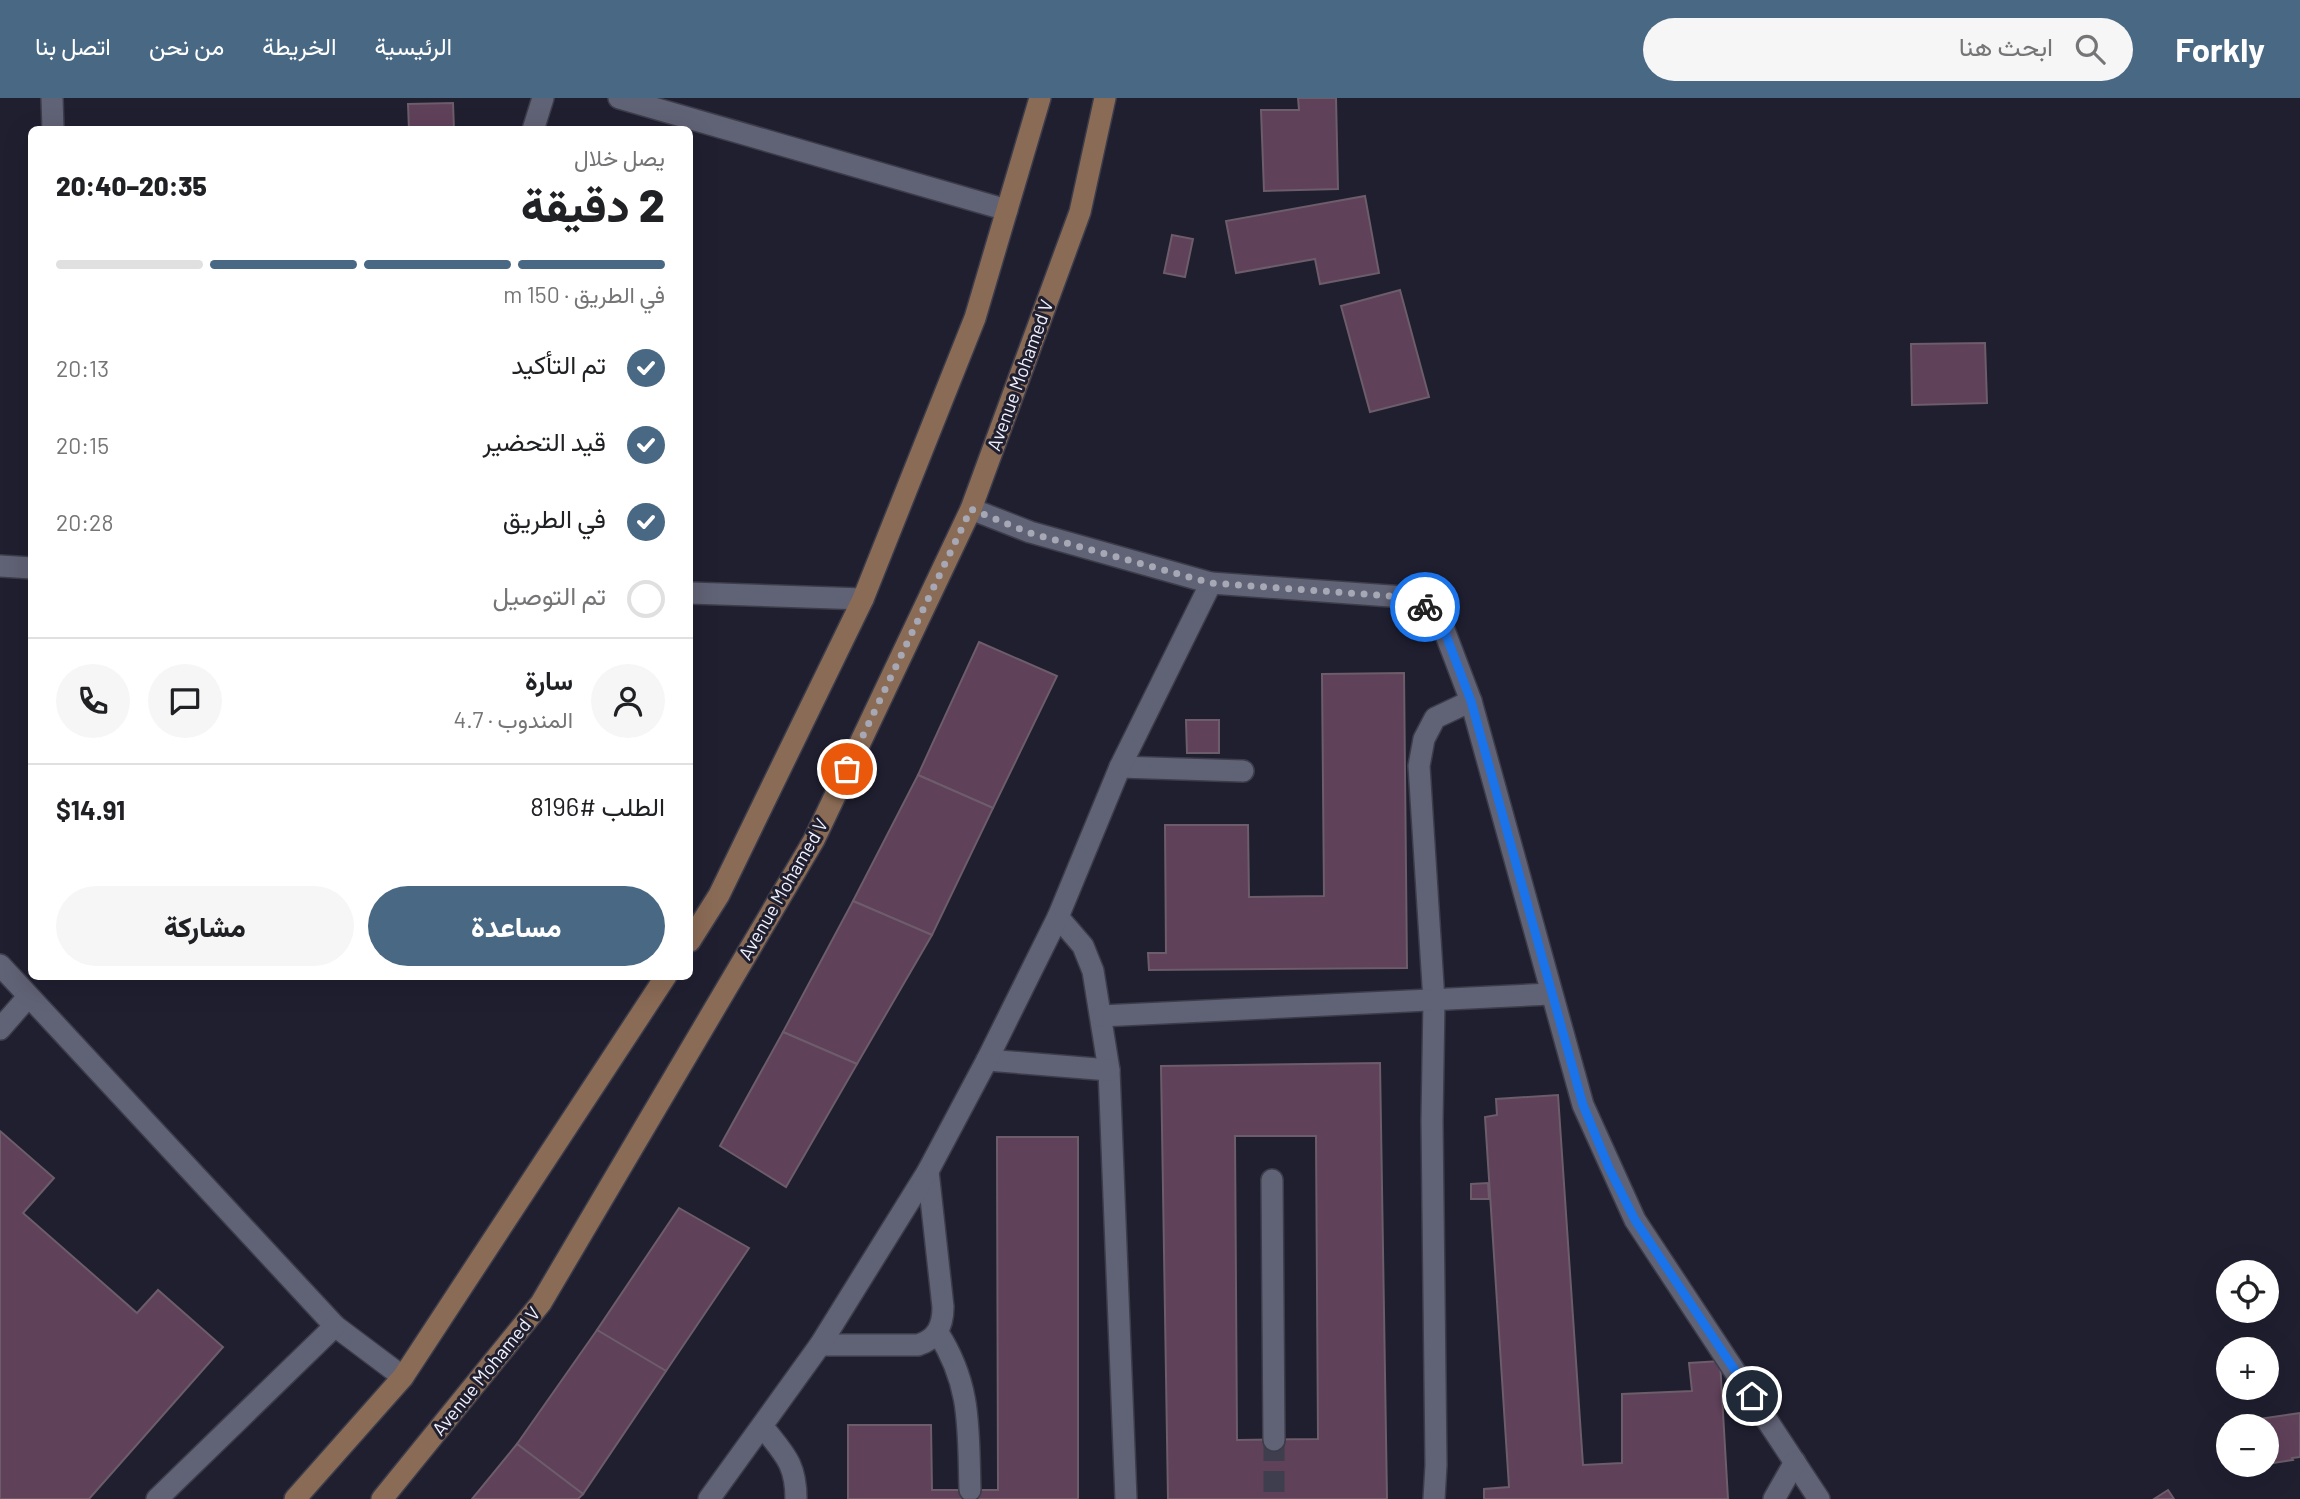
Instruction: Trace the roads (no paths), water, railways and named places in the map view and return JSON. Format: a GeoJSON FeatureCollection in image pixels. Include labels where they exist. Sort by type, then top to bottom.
{"type":"FeatureCollection","features":[{"type":"Feature","properties":{"kind":"street"},"geometry":{"type":"LineString","coordinates":[[52,98],[53,126]]}},
{"type":"Feature","properties":{"kind":"street"},"geometry":{"type":"LineString","coordinates":[[534,126],[543,98]]}},
{"type":"Feature","properties":{"kind":"street"},"geometry":{"type":"LineString","coordinates":[[619,98],[1007,210]]}},
{"type":"Feature","properties":{"kind":"street"},"geometry":{"type":"LineString","coordinates":[[693,935],[719,895],[863,598],[975,318],[1040,98]]}},
{"type":"Feature","properties":{"kind":"street","name":"Avenue Mohamed V"},"geometry":{"type":"LineString","coordinates":[[382,1499],[541,1303],[814,841],[971,509],[1080,212],[1105,98]]}},
{"type":"Feature","properties":{"kind":"street"},"geometry":{"type":"LineString","coordinates":[[971,509],[1030,533],[1211,583],[1404,597],[1438,614],[1471,701],[1583,1105],[1609,1168],[1635,1220],[1819,1499]]}},
{"type":"Feature","properties":{"kind":"street"},"geometry":{"type":"LineString","coordinates":[[0,566],[28,568]]}},
{"type":"Feature","properties":{"kind":"street"},"geometry":{"type":"LineString","coordinates":[[709,1499],[820,1345],[928,1171],[1058,917],[1120,767],[1211,583]]}},
{"type":"Feature","properties":{"kind":"street"},"geometry":{"type":"LineString","coordinates":[[693,593],[863,598]]}},
{"type":"Feature","properties":{"kind":"street"},"geometry":{"type":"LineString","coordinates":[[1434,1499],[1434,1001],[1419,766],[1424,739],[1435,718],[1471,701]]}},
{"type":"Feature","properties":{"kind":"street"},"geometry":{"type":"LineString","coordinates":[[1120,767],[1243,771]]}},
{"type":"Feature","properties":{"kind":"street"},"geometry":{"type":"LineString","coordinates":[[1058,917],[1083,946],[1093,971],[1109,1070],[1126,1499]]}},
{"type":"Feature","properties":{"kind":"street"},"geometry":{"type":"LineString","coordinates":[[0,965],[335,1326],[403,1377]]}},
{"type":"Feature","properties":{"kind":"street"},"geometry":{"type":"LineString","coordinates":[[295,1499],[403,1377],[663,980]]}},
{"type":"Feature","properties":{"kind":"street"},"geometry":{"type":"LineString","coordinates":[[1101,1016],[1551,993]]}},
{"type":"Feature","properties":{"kind":"street"},"geometry":{"type":"LineString","coordinates":[[0,1029],[28,997]]}},
{"type":"Feature","properties":{"kind":"street"},"geometry":{"type":"LineString","coordinates":[[987,1060],[1109,1070]]}},
{"type":"Feature","properties":{"kind":"street"},"geometry":{"type":"LineString","coordinates":[[820,1345],[918,1345],[928,1342],[938,1333],[943,1321],[943,1307],[928,1171]]}},
{"type":"Feature","properties":{"kind":"street"},"geometry":{"type":"LineString","coordinates":[[1272,1180],[1274,1440]]}},
{"type":"Feature","properties":{"kind":"street"},"geometry":{"type":"LineString","coordinates":[[157,1499],[335,1326]]}},
{"type":"Feature","properties":{"kind":"street"},"geometry":{"type":"LineString","coordinates":[[938,1333],[950,1352],[965,1394],[970,1490]]}},
{"type":"Feature","properties":{"kind":"street"},"geometry":{"type":"LineString","coordinates":[[763,1427],[791,1463],[796,1482],[796,1499]]}},
{"type":"Feature","properties":{"kind":"street"},"geometry":{"type":"LineString","coordinates":[[1774,1499],[1795,1462]]}},
{"type":"Feature","properties":{"kind":"tunnel"},"geometry":{"type":"LineString","coordinates":[[1274,1440],[1274,1499]]}}]}
